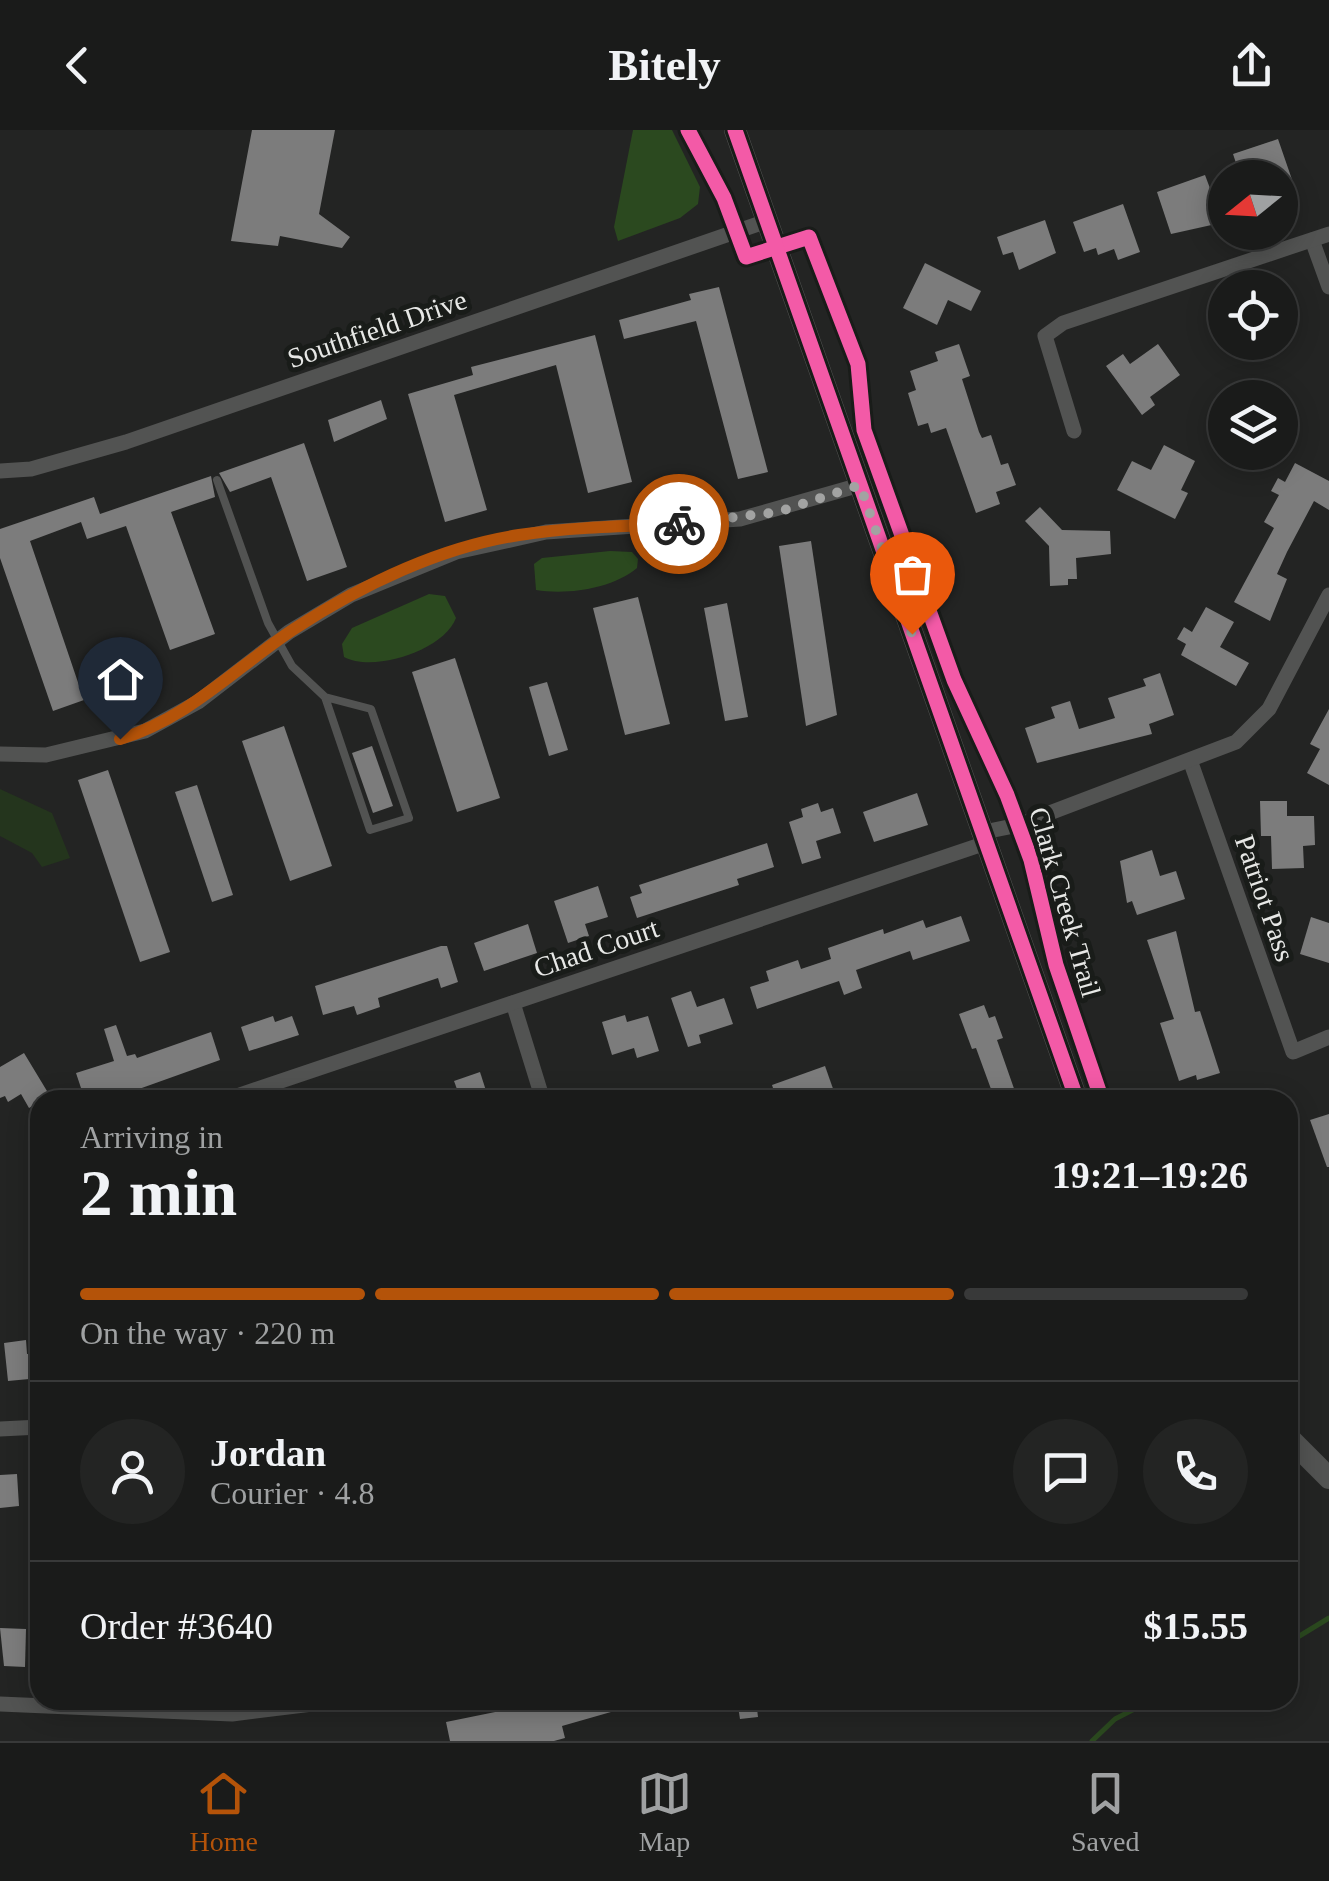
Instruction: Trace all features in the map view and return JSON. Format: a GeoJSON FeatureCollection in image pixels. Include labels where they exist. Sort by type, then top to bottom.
{"type":"FeatureCollection","features":[{"type":"Feature","properties":{"kind":"street"},"geometry":{"type":"LineString","coordinates":[[734,130],[981,839],[1073,1090]]}},
{"type":"Feature","properties":{"kind":"street","name":"Southfield Drive"},"geometry":{"type":"LineString","coordinates":[[0,470],[31,469],[126,442],[767,221]]}},
{"type":"Feature","properties":{"kind":"street"},"geometry":{"type":"LineString","coordinates":[[1074,431],[1045,336],[1063,323],[1329,234]]}},
{"type":"Feature","properties":{"kind":"street"},"geometry":{"type":"LineString","coordinates":[[1312,240],[1329,287]]}},
{"type":"Feature","properties":{"kind":"street"},"geometry":{"type":"LineString","coordinates":[[0,754],[46,755],[145,731],[198,702],[278,640],[386,578],[515,535],[740,519],[860,485]]}},
{"type":"Feature","properties":{"kind":"street","name":"Chad Court"},"geometry":{"type":"LineString","coordinates":[[255,1090],[981,839],[1236,742],[1260,722],[1329,595]]}},
{"type":"Feature","properties":{"kind":"street","name":"Patriot Pass"},"geometry":{"type":"LineString","coordinates":[[1190,760],[1293,1052],[1329,1037]]}},
{"type":"Feature","properties":{"kind":"street"},"geometry":{"type":"LineString","coordinates":[[514,1003],[539,1090]]}},
{"type":"Feature","properties":{"kind":"street"},"geometry":{"type":"LineString","coordinates":[[0,1429],[30,1428]]}},
{"type":"Feature","properties":{"kind":"street"},"geometry":{"type":"LineString","coordinates":[[1298,1446],[1329,1478]]}},
{"type":"Feature","properties":{"kind":"street"},"geometry":{"type":"LineString","coordinates":[[0,1704],[30,1705]]}},
{"type":"Feature","properties":{"kind":"street"},"geometry":{"type":"LineString","coordinates":[[139,1710],[232,1714],[264,1710]]}},
{"type":"Feature","properties":{"kind":"lane"},"geometry":{"type":"LineString","coordinates":[[217,480],[278,640],[292,666],[324,697],[370,830],[409,818],[372,709],[324,697]]}},
{"type":"Feature","properties":{"kind":"shaded area"},"geometry":{"type":"Polygon","coordinates":[[[633,130],[672,130],[700,187],[698,204],[680,218],[618,241],[614,227],[633,130]]]}},
{"type":"Feature","properties":{"kind":"shaded area"},"geometry":{"type":"Polygon","coordinates":[[[632,552],[638,559],[637,568],[615,581],[589,589],[536,590],[534,564],[542,558],[632,552]]]}},
{"type":"Feature","properties":{"kind":"shaded area"},"geometry":{"type":"Polygon","coordinates":[[[429,594],[445,596],[456,618],[438,640],[407,656],[389,660],[357,661],[344,657],[342,644],[352,628],[429,594]]]}},
{"type":"Feature","properties":{"kind":"shaded area"},"geometry":{"type":"Polygon","coordinates":[[[0,789],[52,813],[70,858],[42,867],[32,853],[0,836],[0,789]]]}},
{"type":"Feature","properties":{"kind":"building"},"geometry":{"type":"Polygon","coordinates":[[[252,130],[335,130],[319,214],[350,237],[342,248],[280,236],[278,246],[231,241],[252,130]]]}},
{"type":"Feature","properties":{"kind":"building"},"geometry":{"type":"Polygon","coordinates":[[[1278,139],[1285,160],[1235,160],[1233,154],[1278,139]]]}},
{"type":"Feature","properties":{"kind":"building"},"geometry":{"type":"Polygon","coordinates":[[[1205,175],[1208,226],[1171,234],[1157,192],[1205,175]]]}},
{"type":"Feature","properties":{"kind":"building"},"geometry":{"type":"Polygon","coordinates":[[[1123,204],[1140,252],[1118,260],[1114,249],[1098,255],[1096,248],[1084,252],[1073,222],[1123,204]]]}},
{"type":"Feature","properties":{"kind":"building"},"geometry":{"type":"Polygon","coordinates":[[[1045,220],[1056,253],[1019,270],[1013,252],[1003,255],[997,237],[1045,220]]]}},
{"type":"Feature","properties":{"kind":"building"},"geometry":{"type":"Polygon","coordinates":[[[925,263],[981,291],[971,311],[948,300],[937,325],[903,308],[925,263]]]}},
{"type":"Feature","properties":{"kind":"building"},"geometry":{"type":"Polygon","coordinates":[[[719,287],[768,472],[738,479],[696,321],[624,339],[619,320],[691,300],[689,294],[719,287]]]}},
{"type":"Feature","properties":{"kind":"building"},"geometry":{"type":"Polygon","coordinates":[[[595,335],[632,482],[588,493],[556,365],[454,395],[487,510],[445,522],[408,394],[473,375],[471,367],[595,335]]]}},
{"type":"Feature","properties":{"kind":"building"},"geometry":{"type":"Polygon","coordinates":[[[959,344],[970,376],[962,379],[979,432],[982,438],[991,435],[1001,465],[1008,463],[1016,485],[996,492],[1000,504],[976,513],[946,428],[931,433],[928,423],[918,426],[908,393],[916,390],[910,371],[938,361],[935,352],[959,344]]]}},
{"type":"Feature","properties":{"kind":"building"},"geometry":{"type":"Polygon","coordinates":[[[1158,344],[1180,375],[1150,397],[1155,405],[1142,415],[1106,366],[1123,354],[1130,364],[1158,344]]]}},
{"type":"Feature","properties":{"kind":"building"},"geometry":{"type":"Polygon","coordinates":[[[381,400],[387,419],[334,442],[328,420],[381,400]]]}},
{"type":"Feature","properties":{"kind":"building"},"geometry":{"type":"Polygon","coordinates":[[[304,443],[347,567],[307,581],[271,477],[230,492],[219,473],[304,443]]]}},
{"type":"Feature","properties":{"kind":"building"},"geometry":{"type":"Polygon","coordinates":[[[1164,445],[1195,461],[1181,490],[1188,493],[1175,519],[1117,490],[1132,461],[1151,470],[1164,445]]]}},
{"type":"Feature","properties":{"kind":"building"},"geometry":{"type":"Polygon","coordinates":[[[1298,465],[1329,481],[1329,510],[1314,501],[1277,574],[1287,579],[1270,621],[1234,602],[1274,528],[1264,522],[1279,495],[1271,491],[1278,478],[1285,482],[1291,470],[1298,470],[1298,465]]]}},
{"type":"Feature","properties":{"kind":"building"},"geometry":{"type":"Polygon","coordinates":[[[211,476],[215,497],[171,512],[215,634],[170,650],[126,526],[87,539],[81,522],[30,541],[84,700],[53,711],[0,558],[0,529],[94,497],[100,514],[211,476]]]}},
{"type":"Feature","properties":{"kind":"building"},"geometry":{"type":"Polygon","coordinates":[[[1040,507],[1062,530],[1110,531],[1111,554],[1076,558],[1077,579],[1068,579],[1068,585],[1050,586],[1049,546],[1025,521],[1040,507]]]}},
{"type":"Feature","properties":{"kind":"building"},"geometry":{"type":"Polygon","coordinates":[[[811,541],[837,715],[806,726],[779,546],[811,541]]]}},
{"type":"Feature","properties":{"kind":"building"},"geometry":{"type":"Polygon","coordinates":[[[638,597],[670,724],[625,735],[593,608],[638,597]]]}},
{"type":"Feature","properties":{"kind":"building"},"geometry":{"type":"Polygon","coordinates":[[[727,603],[748,717],[725,721],[704,608],[727,603]]]}},
{"type":"Feature","properties":{"kind":"building"},"geometry":{"type":"Polygon","coordinates":[[[1206,607],[1234,622],[1220,647],[1249,663],[1236,686],[1181,655],[1186,644],[1177,639],[1184,627],[1192,632],[1206,607]]]}},
{"type":"Feature","properties":{"kind":"building"},"geometry":{"type":"Polygon","coordinates":[[[455,658],[500,798],[457,812],[412,672],[455,658]]]}},
{"type":"Feature","properties":{"kind":"building"},"geometry":{"type":"Polygon","coordinates":[[[1160,673],[1174,715],[1149,724],[1152,734],[1037,763],[1025,728],[1055,718],[1051,707],[1070,701],[1079,729],[1115,718],[1108,698],[1146,686],[1143,679],[1160,673]]]}},
{"type":"Feature","properties":{"kind":"building"},"geometry":{"type":"Polygon","coordinates":[[[547,682],[568,750],[549,756],[529,687],[547,682]]]}},
{"type":"Feature","properties":{"kind":"building"},"geometry":{"type":"Polygon","coordinates":[[[1329,709],[1329,785],[1307,773],[1320,749],[1310,744],[1329,709]]]}},
{"type":"Feature","properties":{"kind":"building"},"geometry":{"type":"Polygon","coordinates":[[[284,726],[332,866],[290,881],[242,741],[284,726]]]}},
{"type":"Feature","properties":{"kind":"building"},"geometry":{"type":"Polygon","coordinates":[[[372,746],[393,806],[373,813],[352,753],[372,746]]]}},
{"type":"Feature","properties":{"kind":"building"},"geometry":{"type":"Polygon","coordinates":[[[108,770],[170,952],[140,962],[78,780],[108,770]]]}},
{"type":"Feature","properties":{"kind":"building"},"geometry":{"type":"Polygon","coordinates":[[[197,785],[233,895],[212,902],[175,792],[197,785]]]}},
{"type":"Feature","properties":{"kind":"building"},"geometry":{"type":"Polygon","coordinates":[[[917,793],[928,825],[874,842],[863,812],[917,793]]]}},
{"type":"Feature","properties":{"kind":"building"},"geometry":{"type":"Polygon","coordinates":[[[1260,801],[1287,801],[1287,816],[1314,816],[1315,845],[1303,846],[1304,868],[1272,869],[1271,836],[1261,836],[1260,801]]]}},
{"type":"Feature","properties":{"kind":"building"},"geometry":{"type":"Polygon","coordinates":[[[818,803],[821,812],[833,808],[841,833],[816,841],[821,858],[802,864],[789,822],[803,817],[801,809],[818,803]]]}},
{"type":"Feature","properties":{"kind":"building"},"geometry":{"type":"Polygon","coordinates":[[[767,843],[774,867],[737,879],[739,885],[637,918],[630,897],[642,893],[639,885],[767,843]]]}},
{"type":"Feature","properties":{"kind":"building"},"geometry":{"type":"Polygon","coordinates":[[[1152,850],[1160,876],[1176,871],[1185,899],[1137,915],[1132,901],[1127,903],[1120,861],[1152,850]]]}},
{"type":"Feature","properties":{"kind":"building"},"geometry":{"type":"Polygon","coordinates":[[[598,886],[608,917],[585,924],[589,936],[568,943],[554,901],[598,886]]]}},
{"type":"Feature","properties":{"kind":"building"},"geometry":{"type":"Polygon","coordinates":[[[961,916],[970,941],[913,960],[910,951],[856,970],[862,988],[844,995],[839,981],[757,1009],[750,987],[769,981],[766,971],[798,960],[801,969],[831,959],[828,948],[883,929],[884,934],[923,920],[926,928],[961,916]]]}},
{"type":"Feature","properties":{"kind":"building"},"geometry":{"type":"Polygon","coordinates":[[[1311,917],[1329,923],[1329,963],[1300,954],[1311,917]]]}},
{"type":"Feature","properties":{"kind":"building"},"geometry":{"type":"Polygon","coordinates":[[[528,924],[537,953],[484,971],[474,943],[528,924]]]}},
{"type":"Feature","properties":{"kind":"building"},"geometry":{"type":"Polygon","coordinates":[[[1176,931],[1195,1012],[1200,1011],[1220,1073],[1197,1080],[1196,1075],[1179,1081],[1160,1023],[1174,1019],[1147,940],[1176,931]]]}},
{"type":"Feature","properties":{"kind":"building"},"geometry":{"type":"Polygon","coordinates":[[[447,946],[458,982],[441,988],[438,978],[378,998],[380,1007],[357,1015],[354,1006],[323,1015],[315,986],[447,946]]]}},
{"type":"Feature","properties":{"kind":"building"},"geometry":{"type":"Polygon","coordinates":[[[691,991],[697,1007],[724,998],[733,1024],[699,1035],[701,1043],[688,1047],[671,998],[691,991]]]}},
{"type":"Feature","properties":{"kind":"building"},"geometry":{"type":"Polygon","coordinates":[[[984,1005],[989,1018],[995,1016],[1003,1038],[997,1040],[1014,1090],[991,1090],[959,1014],[984,1005]]]}},
{"type":"Feature","properties":{"kind":"building"},"geometry":{"type":"Polygon","coordinates":[[[625,1015],[627,1022],[648,1016],[659,1051],[637,1058],[634,1048],[612,1055],[602,1022],[625,1015]]]}},
{"type":"Feature","properties":{"kind":"building"},"geometry":{"type":"Polygon","coordinates":[[[273,1016],[275,1022],[292,1016],[299,1035],[249,1051],[241,1027],[273,1016]]]}},
{"type":"Feature","properties":{"kind":"building"},"geometry":{"type":"Polygon","coordinates":[[[116,1025],[127,1056],[135,1054],[137,1058],[211,1032],[220,1060],[136,1090],[82,1090],[76,1073],[114,1061],[104,1029],[116,1025]]]}},
{"type":"Feature","properties":{"kind":"building"},"geometry":{"type":"Polygon","coordinates":[[[24,1053],[46,1090],[30,1090],[29,1108],[21,1094],[8,1102],[5,1096],[0,1098],[0,1067],[24,1053]]]}},
{"type":"Feature","properties":{"kind":"building"},"geometry":{"type":"Polygon","coordinates":[[[825,1066],[833,1090],[774,1090],[772,1085],[825,1066]]]}},
{"type":"Feature","properties":{"kind":"building"},"geometry":{"type":"Polygon","coordinates":[[[480,1072],[486,1090],[457,1090],[454,1081],[480,1072]]]}},
{"type":"Feature","properties":{"kind":"building"},"geometry":{"type":"Polygon","coordinates":[[[1329,1114],[1329,1167],[1327,1167],[1310,1120],[1329,1114]]]}},
{"type":"Feature","properties":{"kind":"building"},"geometry":{"type":"Polygon","coordinates":[[[26,1340],[30,1379],[8,1381],[4,1343],[26,1340]]]}},
{"type":"Feature","properties":{"kind":"building"},"geometry":{"type":"Polygon","coordinates":[[[17,1474],[19,1506],[0,1508],[0,1475],[17,1474]]]}},
{"type":"Feature","properties":{"kind":"building"},"geometry":{"type":"Polygon","coordinates":[[[0,1628],[26,1629],[25,1667],[4,1666],[0,1628]]]}},
{"type":"Feature","properties":{"kind":"building"},"geometry":{"type":"Polygon","coordinates":[[[505,1710],[618,1710],[562,1726],[565,1738],[554,1741],[450,1741],[446,1722],[505,1710]]]}},
{"type":"Feature","properties":{"kind":"building"},"geometry":{"type":"Polygon","coordinates":[[[739,1710],[757,1710],[758,1717],[740,1719],[739,1710]]]}},
{"type":"Feature","properties":{"kind":"waterway"},"geometry":{"type":"LineString","coordinates":[[1298,1637],[1329,1618]]}},
{"type":"Feature","properties":{"kind":"waterway"},"geometry":{"type":"LineString","coordinates":[[1092,1741],[1115,1719],[1133,1710]]}},
{"type":"Feature","properties":{"kind":"cycle path","name":"Clark Creek Trail"},"geometry":{"type":"LineString","coordinates":[[688,130],[724,198],[746,257],[809,237],[858,364],[864,430],[954,680],[1007,795],[1031,860],[1056,965],[1099,1090]]}},
{"type":"Feature","properties":{"kind":"cycle path"},"geometry":{"type":"LineString","coordinates":[[735,130],[1073,1090]]}},
{"type":"Feature","properties":{"kind":"way so far"},"geometry":{"type":"LineString","coordinates":[[679,524],[778,512],[860,485],[912,634]]}},
{"type":"Feature","properties":{"kind":"route"},"geometry":{"type":"LineString","coordinates":[[120,739],[166,722],[289,632],[386,578],[515,535],[679,524]]}}]}
